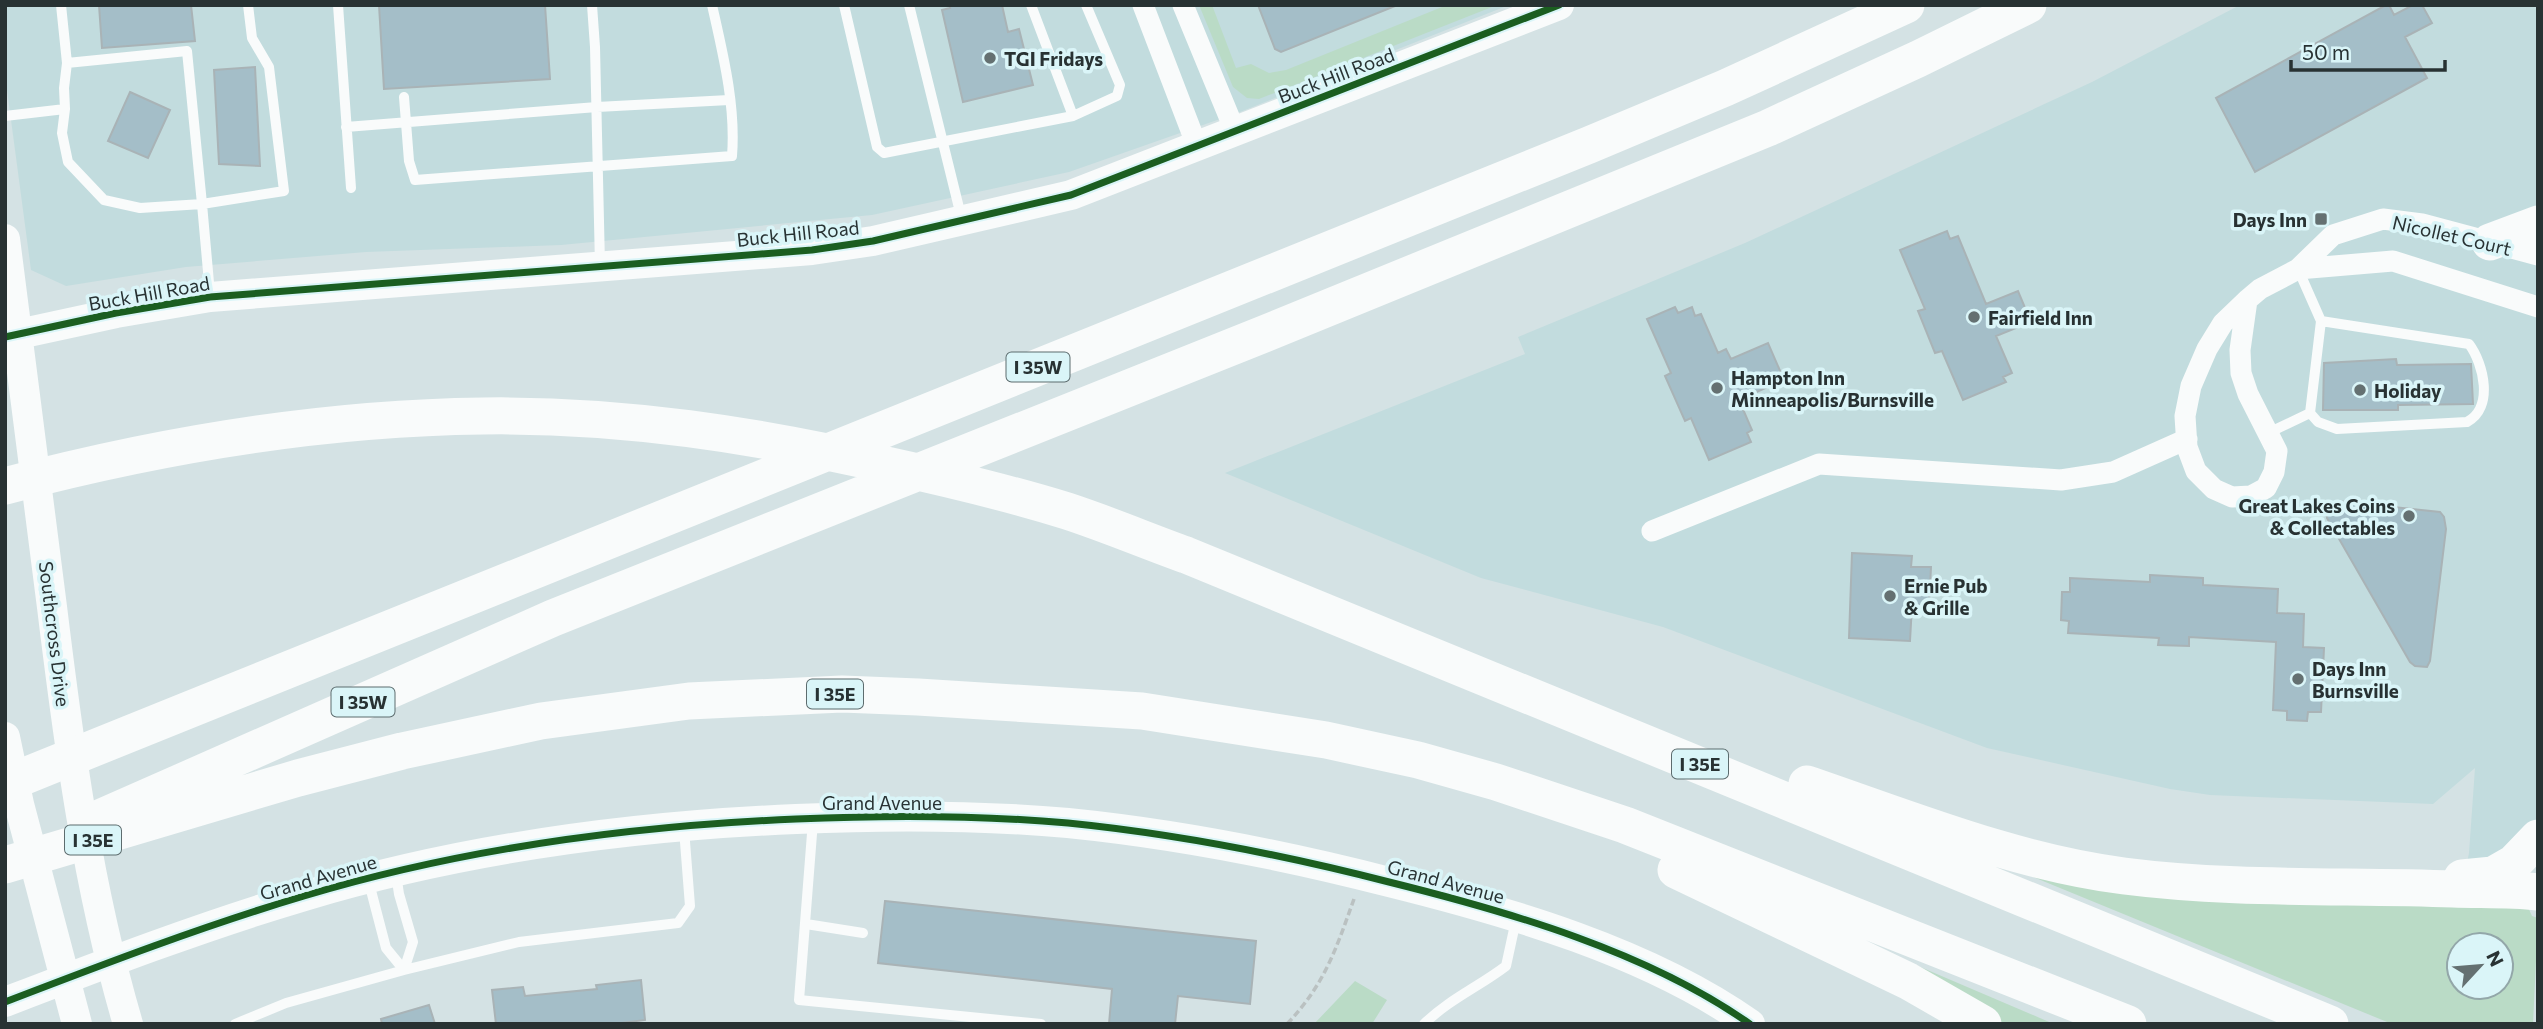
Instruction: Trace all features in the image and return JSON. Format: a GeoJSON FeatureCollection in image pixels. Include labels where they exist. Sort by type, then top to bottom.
{"type":"FeatureCollection","features":[{"type":"Feature","properties":{"kind":"highway","name":"I 35W"},"geometry":{"type":"LineString","coordinates":[[5,783],[1589,145],[1725,88],[1906,5]]}},
{"type":"Feature","properties":{"kind":"highway","name":"I 35W"},"geometry":{"type":"LineString","coordinates":[[5,859],[177,800],[553,618],[1251,339],[1731,143],[1918,59],[2028,5]]}},
{"type":"Feature","properties":{"kind":"highway"},"geometry":{"type":"LineString","coordinates":[[2490,242],[2538,225]]}},
{"type":"Feature","properties":{"kind":"highway","name":"I 35E"},"geometry":{"type":"LineString","coordinates":[[5,486],[89,464],[173,448],[359,422],[484,416],[581,419],[688,428],[818,449],[966,482],[1067,511],[1186,555],[2330,1024]]}},
{"type":"Feature","properties":{"kind":"highway"},"geometry":{"type":"LineString","coordinates":[[1497,681],[1981,842],[2061,864],[2122,876],[2193,883],[2538,892]]}},
{"type":"Feature","properties":{"kind":"highway","name":"I 35E"},"geometry":{"type":"LineString","coordinates":[[5,865],[177,800],[298,778],[389,754],[541,721],[689,701],[842,694],[1142,711],[1326,740],[1418,760],[1496,782],[1625,825],[2128,1024]]}},
{"type":"Feature","properties":{"kind":"highway"},"geometry":{"type":"LineString","coordinates":[[1496,782],[1908,981],[1983,1024]]}},
{"type":"Feature","properties":{"kind":"highway"},"geometry":{"type":"LineString","coordinates":[[2396,887],[2493,875],[2514,863],[2538,838]]}},
{"type":"Feature","properties":{"kind":"street"},"geometry":{"type":"LineString","coordinates":[[1143,5],[1196,146]]}},
{"type":"Feature","properties":{"kind":"street"},"geometry":{"type":"LineString","coordinates":[[1183,5],[1236,131]]}},
{"type":"Feature","properties":{"kind":"street","name":"Buck Hill Road"},"geometry":{"type":"LineString","coordinates":[[11,335],[116,313],[210,298],[812,250],[873,241],[1071,195],[1559,5]]}},
{"type":"Feature","properties":{"kind":"street","name":"Nicollet Court"},"geometry":{"type":"LineString","coordinates":[[2247,300],[2240,350],[2241,373],[2248,394],[2277,451],[2274,472],[2266,488],[2251,496],[2232,497],[2214,489],[2196,471],[2187,447],[2185,416],[2191,386],[2207,349],[2223,323],[2247,300],[2260,289],[2298,269],[2333,235],[2383,219],[2422,224],[2538,256]]}},
{"type":"Feature","properties":{"kind":"street","name":"Southcross Drive"},"geometry":{"type":"LineString","coordinates":[[5,239],[11,335],[65,709],[94,891],[128,1024]]}},
{"type":"Feature","properties":{"kind":"street","name":"Nicollet Court"},"geometry":{"type":"LineString","coordinates":[[2298,269],[2393,261],[2538,307]]}},
{"type":"Feature","properties":{"kind":"street"},"geometry":{"type":"LineString","coordinates":[[1652,531],[1819,464],[2061,480],[2113,472],[2187,439]]}},
{"type":"Feature","properties":{"kind":"street"},"geometry":{"type":"LineString","coordinates":[[5,737],[19,804],[78,1024]]}},
{"type":"Feature","properties":{"kind":"street","name":"Grand Avenue"},"geometry":{"type":"LineString","coordinates":[[5,1002],[225,921],[307,895],[381,876],[518,847],[683,825],[814,818],[963,817],[1065,823],[1148,833],[1317,863],[1423,890],[1517,917],[1609,950],[1674,978],[1724,1005],[1751,1024]]}},
{"type":"Feature","properties":{"kind":"lane"},"geometry":{"type":"LineString","coordinates":[[61,5],[67,63],[62,133],[68,162],[104,200],[140,208],[202,204],[284,191],[269,67],[252,38],[248,5]]}},
{"type":"Feature","properties":{"kind":"lane"},"geometry":{"type":"LineString","coordinates":[[338,5],[351,188]]}},
{"type":"Feature","properties":{"kind":"lane"},"geometry":{"type":"LineString","coordinates":[[592,5],[600,266]]}},
{"type":"Feature","properties":{"kind":"lane"},"geometry":{"type":"LineString","coordinates":[[404,97],[409,161],[415,180],[732,156],[733,141],[725,63],[712,5]]}},
{"type":"Feature","properties":{"kind":"lane"},"geometry":{"type":"LineString","coordinates":[[844,5],[877,147],[884,153],[1073,116],[1117,96],[1120,85],[1086,5]]}},
{"type":"Feature","properties":{"kind":"lane"},"geometry":{"type":"LineString","coordinates":[[909,5],[962,221]]}},
{"type":"Feature","properties":{"kind":"lane"},"geometry":{"type":"LineString","coordinates":[[1031,5],[1073,116]]}},
{"type":"Feature","properties":{"kind":"lane"},"geometry":{"type":"LineString","coordinates":[[67,63],[187,51],[210,298]]}},
{"type":"Feature","properties":{"kind":"lane"},"geometry":{"type":"LineString","coordinates":[[346,127],[597,107],[729,100]]}},
{"type":"Feature","properties":{"kind":"lane"},"geometry":{"type":"LineString","coordinates":[[5,116],[65,110]]}},
{"type":"Feature","properties":{"kind":"lane"},"geometry":{"type":"LineString","coordinates":[[2298,269],[2321,321],[2310,413],[2318,422],[2337,429],[2467,422],[2477,417],[2482,406],[2483,370],[2469,344],[2321,321]]}},
{"type":"Feature","properties":{"kind":"lane"},"geometry":{"type":"LineString","coordinates":[[2268,433],[2310,413]]}},
{"type":"Feature","properties":{"kind":"lane"},"geometry":{"type":"LineString","coordinates":[[814,818],[799,1000],[922,1018],[1041,1024]]}},
{"type":"Feature","properties":{"kind":"lane"},"geometry":{"type":"LineString","coordinates":[[235,1024],[286,1003],[519,942],[678,923],[690,906],[683,825]]}},
{"type":"Feature","properties":{"kind":"lane"},"geometry":{"type":"LineString","coordinates":[[381,876],[386,948],[404,970]]}},
{"type":"Feature","properties":{"kind":"lane"},"geometry":{"type":"LineString","coordinates":[[381,876],[399,894],[413,942],[404,970]]}},
{"type":"Feature","properties":{"kind":"lane"},"geometry":{"type":"LineString","coordinates":[[1424,1024],[1439,1009],[1482,985],[1506,966],[1517,917]]}},
{"type":"Feature","properties":{"kind":"lane"},"geometry":{"type":"LineString","coordinates":[[806,924],[863,933]]}},
{"type":"Feature","properties":{"kind":"path"},"geometry":{"type":"LineString","coordinates":[[1287,1024],[1308,1002],[1327,972],[1354,899]]}},
{"type":"Feature","properties":{"kind":"shaded area"},"geometry":{"type":"Polygon","coordinates":[[[5,5],[1509,5],[1240,112],[1069,172],[872,215],[561,245],[366,252],[186,267],[66,286],[31,270],[5,75],[5,5]]]}},
{"type":"Feature","properties":{"kind":"shaded area"},"geometry":{"type":"Polygon","coordinates":[[[2240,5],[2538,5],[2538,838],[2464,878],[2469,853],[2475,768],[2433,804],[2210,795],[2170,789],[1987,748],[1663,627],[1481,578],[1225,473],[1525,354],[1518,337],[1745,243],[2092,82],[2240,5]]]}},
{"type":"Feature","properties":{"kind":"green space"},"geometry":{"type":"Polygon","coordinates":[[[1199,5],[1212,5],[1236,68],[1251,64],[1269,73],[1286,70],[1447,5],[1497,5],[1259,99],[1247,98],[1233,87],[1199,5]]]}},
{"type":"Feature","properties":{"kind":"green space"},"geometry":{"type":"Polygon","coordinates":[[[2004,865],[2527,905],[2532,916],[2538,918],[2533,1024],[2392,1024],[2004,865]]]}},
{"type":"Feature","properties":{"kind":"green space"},"geometry":{"type":"Polygon","coordinates":[[[1911,963],[2054,1024],[2000,1024],[1911,963]]]}},
{"type":"Feature","properties":{"kind":"green space"},"geometry":{"type":"Polygon","coordinates":[[[1355,981],[1387,1000],[1372,1024],[1314,1024],[1355,981]]]}},
{"type":"Feature","properties":{"kind":"building"},"geometry":{"type":"Polygon","coordinates":[[[99,5],[191,5],[195,41],[102,48],[99,5]]]}},
{"type":"Feature","properties":{"kind":"building"},"geometry":{"type":"Polygon","coordinates":[[[379,5],[545,5],[550,79],[384,89],[379,5]]]}},
{"type":"Feature","properties":{"kind":"building","name":"TGI Fridays"},"geometry":{"type":"Polygon","coordinates":[[[949,5],[1002,5],[1008,32],[1019,29],[1033,85],[963,102],[942,10],[950,8],[949,5]]]}},
{"type":"Feature","properties":{"kind":"building"},"geometry":{"type":"Polygon","coordinates":[[[1258,5],[1395,6],[1281,52],[1275,49],[1258,5]]]}},
{"type":"Feature","properties":{"kind":"building"},"geometry":{"type":"Polygon","coordinates":[[[2389,5],[2394,15],[2413,5],[2422,5],[2432,23],[2405,37],[2427,78],[2255,172],[2216,98],[2389,5]]]}},
{"type":"Feature","properties":{"kind":"building"},"geometry":{"type":"Polygon","coordinates":[[[255,67],[260,166],[219,164],[214,70],[255,67]]]}},
{"type":"Feature","properties":{"kind":"building"},"geometry":{"type":"Polygon","coordinates":[[[130,92],[170,110],[148,158],[108,141],[130,92]]]}},
{"type":"Feature","properties":{"kind":"building","name":"Fairfield Inn"},"geometry":{"type":"Polygon","coordinates":[[[1947,231],[1950,239],[1958,236],[1986,304],[2018,291],[2031,322],[1996,336],[2012,373],[2003,377],[2006,382],[1963,400],[1942,351],[1935,353],[1918,311],[1925,309],[1900,250],[1947,231]]]}},
{"type":"Feature","properties":{"kind":"building","name":"Hampton Inn Minneapolis/Burnsville"},"geometry":{"type":"Polygon","coordinates":[[[1675,307],[1678,313],[1692,307],[1695,316],[1701,314],[1718,353],[1726,349],[1731,359],[1768,343],[1784,380],[1745,397],[1748,405],[1742,407],[1752,430],[1747,433],[1751,442],[1709,460],[1691,418],[1685,421],[1665,376],[1671,373],[1647,319],[1675,307]]]}},
{"type":"Feature","properties":{"kind":"building"},"geometry":{"type":"Polygon","coordinates":[[[2396,359],[2397,365],[2471,364],[2473,404],[2398,405],[2398,410],[2323,410],[2324,363],[2396,359]]]}},
{"type":"Feature","properties":{"kind":"building"},"geometry":{"type":"Polygon","coordinates":[[[2337,501],[2440,512],[2444,517],[2446,529],[2430,661],[2427,667],[2415,666],[2410,662],[2327,518],[2328,506],[2337,501]]]}},
{"type":"Feature","properties":{"kind":"building","name":"Ernie Pub & Grille"},"geometry":{"type":"Polygon","coordinates":[[[1852,553],[1912,556],[1911,567],[1931,567],[1929,606],[1912,605],[1910,641],[1849,638],[1852,553]]]}},
{"type":"Feature","properties":{"kind":"building","name":"Days Inn Burnsville"},"geometry":{"type":"Polygon","coordinates":[[[2150,575],[2203,578],[2203,585],[2278,589],[2277,613],[2304,614],[2303,647],[2324,648],[2321,712],[2308,712],[2307,721],[2287,720],[2287,711],[2273,710],[2276,642],[2189,637],[2189,646],[2158,645],[2159,638],[2068,633],[2069,621],[2061,620],[2062,592],[2070,592],[2070,578],[2150,582],[2150,575]]]}},
{"type":"Feature","properties":{"kind":"building"},"geometry":{"type":"Polygon","coordinates":[[[885,901],[1256,941],[1250,1004],[1178,996],[1175,1024],[1109,1024],[1112,989],[878,963],[885,901]]]}},
{"type":"Feature","properties":{"kind":"building"},"geometry":{"type":"Polygon","coordinates":[[[641,980],[645,1020],[614,1024],[496,1024],[492,990],[523,987],[525,996],[597,989],[596,985],[641,980]]]}},
{"type":"Feature","properties":{"kind":"building"},"geometry":{"type":"Polygon","coordinates":[[[429,1005],[435,1024],[382,1024],[381,1019],[429,1005]]]}},
{"type":"Feature","properties":{"kind":"cycle path"},"geometry":{"type":"LineString","coordinates":[[5,337],[116,313],[210,297],[812,250],[873,241],[1071,195],[1559,5]]}},
{"type":"Feature","properties":{"kind":"cycle path"},"geometry":{"type":"LineString","coordinates":[[5,1002],[154,946],[304,896],[364,879],[486,852],[672,827],[796,819],[932,816],[1034,820],[1149,833],[1270,854],[1389,882],[1530,921],[1623,955],[1710,998],[1750,1024]]}},
{"type":"Feature","properties":{"kind":"place","name":"TGI Fridays"},"geometry":{"type":"Point","coordinates":[990,58]}},
{"type":"Feature","properties":{"kind":"place","name":"Days Inn"},"geometry":{"type":"Point","coordinates":[2321,219]}},
{"type":"Feature","properties":{"kind":"place","name":"Fairfield Inn"},"geometry":{"type":"Point","coordinates":[1974,317]}},
{"type":"Feature","properties":{"kind":"place","name":"Hampton Inn Minneapolis/Burnsville"},"geometry":{"type":"Point","coordinates":[1717,388]}},
{"type":"Feature","properties":{"kind":"place","name":"Holiday"},"geometry":{"type":"Point","coordinates":[2360,390]}},
{"type":"Feature","properties":{"kind":"place","name":"Great Lakes Coins & Collectables"},"geometry":{"type":"Point","coordinates":[2409,516]}},
{"type":"Feature","properties":{"kind":"place","name":"Ernie Pub & Grille"},"geometry":{"type":"Point","coordinates":[1890,596]}},
{"type":"Feature","properties":{"kind":"place","name":"Days Inn Burnsville"},"geometry":{"type":"Point","coordinates":[2298,679]}}]}
